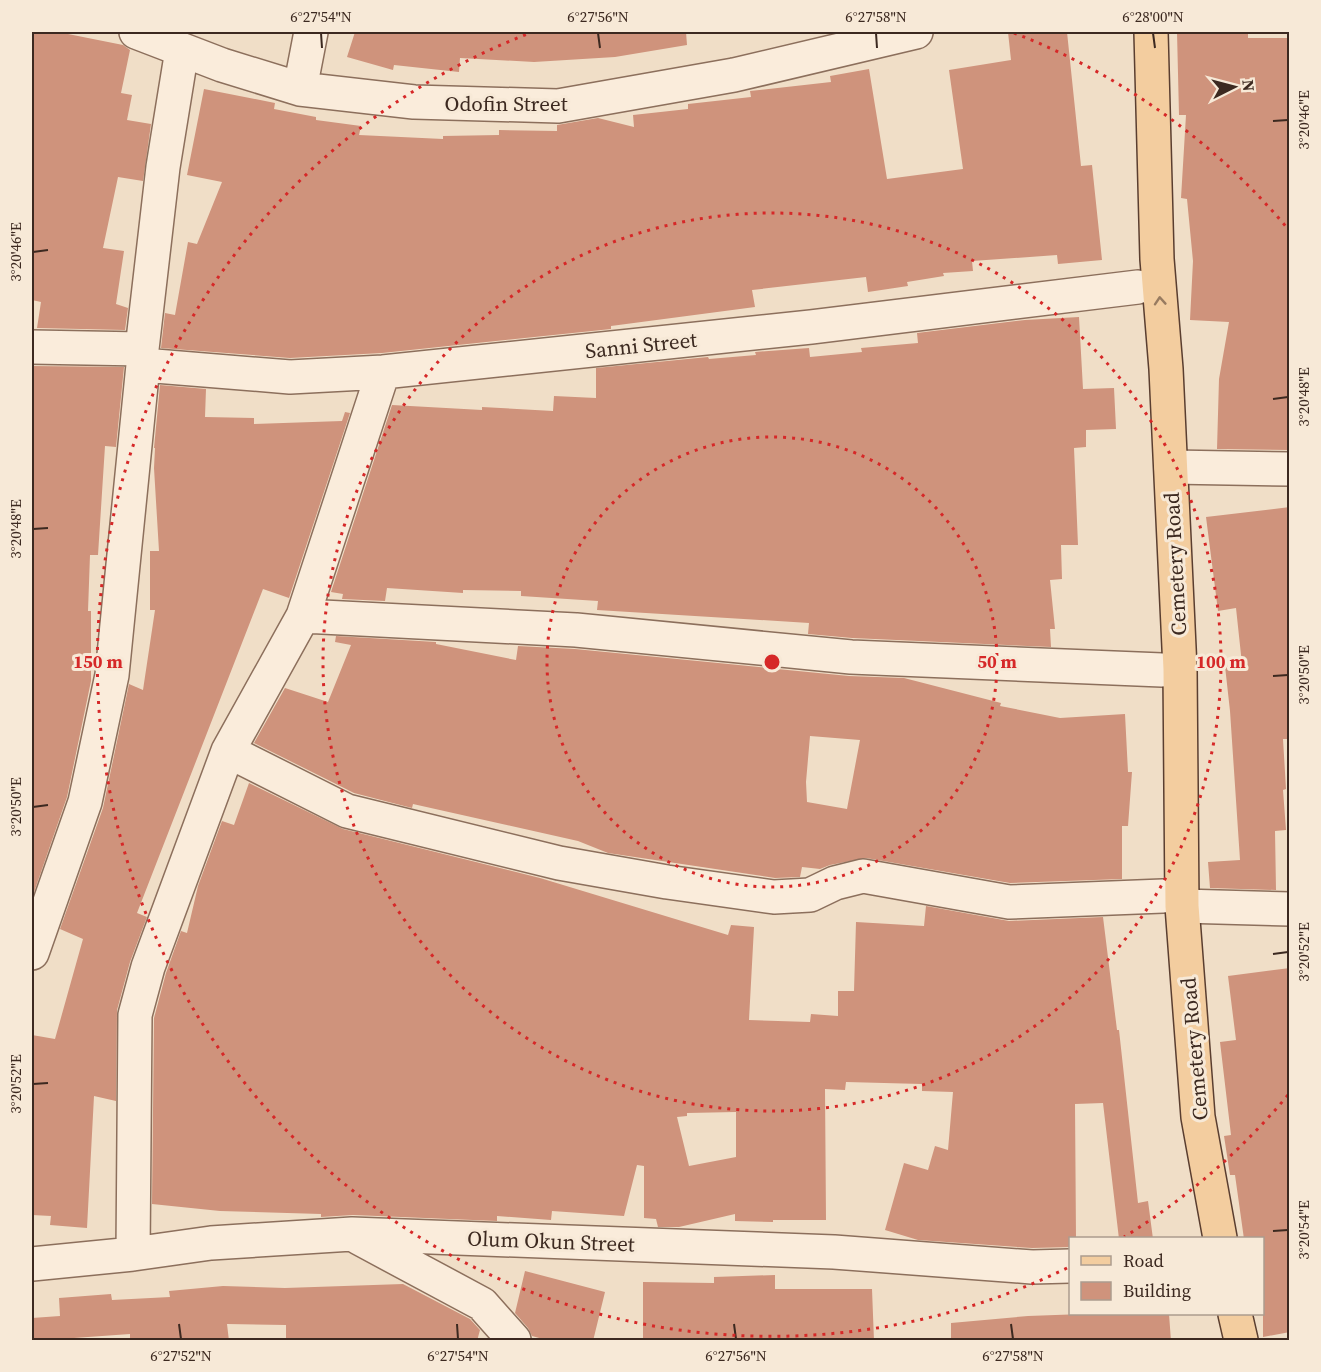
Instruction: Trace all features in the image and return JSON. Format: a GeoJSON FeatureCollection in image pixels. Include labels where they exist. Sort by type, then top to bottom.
{"type":"FeatureCollection","features":[{"type":"Feature","properties":{"kind":"main road","name":"Cemetery Road"},"geometry":{"type":"LineString","coordinates":[[1135,32],[1138,287],[1147,381],[1162,670],[1179,1118],[1198,1237]]}},
{"type":"Feature","properties":{"kind":"main road","name":"Cemetery Road"},"geometry":{"type":"LineString","coordinates":[[1151,32],[1157,260],[1180,669],[1172,901],[1198,1117],[1220,1237]]}},
{"type":"Feature","properties":{"kind":"main road"},"geometry":{"type":"LineString","coordinates":[[1213,1315],[1219,1341]]}},
{"type":"Feature","properties":{"kind":"main road"},"geometry":{"type":"LineString","coordinates":[[1235,1315],[1241,1341]]}},
{"type":"Feature","properties":{"kind":"street","name":"Odofin Street"},"geometry":{"type":"LineString","coordinates":[[136,32],[222,65],[300,89],[414,102],[558,106],[734,75],[916,32]]}},
{"type":"Feature","properties":{"kind":"street"},"geometry":{"type":"LineString","coordinates":[[300,89],[311,32]]}},
{"type":"Feature","properties":{"kind":"street"},"geometry":{"type":"LineString","coordinates":[[32,953],[85,802],[112,675],[163,167],[182,50]]}},
{"type":"Feature","properties":{"kind":"street","name":"Sanni Street"},"geometry":{"type":"LineString","coordinates":[[32,347],[143,357],[290,377],[383,372],[811,327],[1138,287]]}},
{"type":"Feature","properties":{"kind":"street"},"geometry":{"type":"LineString","coordinates":[[133,1254],[135,1015],[148,967],[228,751],[303,616],[383,372]]}},
{"type":"Feature","properties":{"kind":"street"},"geometry":{"type":"LineString","coordinates":[[1170,467],[1290,469]]}},
{"type":"Feature","properties":{"kind":"street"},"geometry":{"type":"LineString","coordinates":[[303,616],[576,630],[851,657],[1162,670]]}},
{"type":"Feature","properties":{"kind":"street"},"geometry":{"type":"LineString","coordinates":[[228,751],[347,811],[559,863],[667,882],[774,897],[810,895],[835,883],[863,876],[1009,902],[1172,901],[1290,909]]}},
{"type":"Feature","properties":{"kind":"street"},"geometry":{"type":"LineString","coordinates":[[352,1234],[482,1304],[514,1341]]}},
{"type":"Feature","properties":{"kind":"street","name":"Olum Okun Street"},"geometry":{"type":"LineString","coordinates":[[32,1264],[133,1254],[211,1243],[352,1234],[822,1251],[1032,1267],[1069,1266]]}},
{"type":"Feature","properties":{"kind":"building"},"geometry":{"type":"Polygon","coordinates":[[[32,32],[58,32],[123,45],[130,50],[121,93],[132,95],[127,120],[151,124],[143,181],[118,177],[103,248],[124,251],[116,304],[128,308],[125,330],[37,328],[41,302],[32,300],[32,32]]]}},
{"type":"Feature","properties":{"kind":"building"},"geometry":{"type":"Polygon","coordinates":[[[355,32],[686,32],[687,45],[615,57],[534,62],[460,58],[459,72],[394,65],[393,70],[347,57],[355,32]]]}},
{"type":"Feature","properties":{"kind":"building"},"geometry":{"type":"Polygon","coordinates":[[[1008,32],[1067,32],[1081,166],[1092,165],[1102,260],[1058,264],[1057,255],[972,261],[973,271],[943,273],[944,276],[907,282],[908,286],[868,292],[866,277],[752,290],[755,307],[611,326],[611,329],[382,353],[290,358],[161,348],[165,313],[175,315],[188,242],[197,244],[222,182],[187,175],[204,89],[275,103],[274,109],[316,117],[316,120],[361,126],[359,135],[443,139],[443,136],[499,135],[499,130],[557,131],[557,125],[598,118],[634,127],[633,115],[688,109],[688,104],[751,97],[750,91],[831,82],[830,76],[869,69],[887,179],[963,169],[949,70],[1011,60],[1008,32]]]}},
{"type":"Feature","properties":{"kind":"building"},"geometry":{"type":"Polygon","coordinates":[[[1177,32],[1248,33],[1248,38],[1290,38],[1290,450],[1217,449],[1219,379],[1229,322],[1190,320],[1193,261],[1187,199],[1181,198],[1186,115],[1179,115],[1177,32]]]}},
{"type":"Feature","properties":{"kind":"building"},"geometry":{"type":"Polygon","coordinates":[[[1079,317],[1083,389],[1114,388],[1116,429],[1086,430],[1086,447],[1074,448],[1078,545],[1061,545],[1062,579],[1050,580],[1055,629],[1050,629],[1051,647],[808,634],[809,623],[597,610],[598,601],[521,596],[521,591],[463,590],[463,593],[387,588],[385,601],[342,599],[343,594],[331,592],[392,405],[553,411],[554,396],[596,398],[596,368],[708,357],[709,359],[756,355],[755,352],[809,348],[810,357],[862,352],[861,348],[918,343],[917,333],[1025,320],[1079,317]]]}},
{"type":"Feature","properties":{"kind":"building"},"geometry":{"type":"Polygon","coordinates":[[[32,366],[124,367],[116,447],[105,446],[98,555],[90,555],[88,611],[91,611],[91,681],[67,797],[32,898],[32,366]]]}},
{"type":"Feature","properties":{"kind":"building"},"geometry":{"type":"Polygon","coordinates":[[[160,385],[206,389],[205,417],[254,418],[254,424],[342,421],[345,412],[350,413],[289,598],[263,589],[137,913],[147,917],[130,962],[117,1010],[116,1101],[94,1096],[87,1228],[50,1225],[51,1216],[32,1215],[32,1035],[55,1039],[83,939],[60,929],[103,808],[129,684],[143,690],[155,610],[150,610],[150,551],[159,551],[154,448],[160,385]]]}},
{"type":"Feature","properties":{"kind":"building"},"geometry":{"type":"Polygon","coordinates":[[[1290,507],[1290,739],[1283,739],[1286,830],[1275,831],[1276,890],[1210,888],[1208,862],[1240,860],[1225,666],[1242,664],[1236,608],[1218,611],[1206,517],[1290,507]]]}},
{"type":"Feature","properties":{"kind":"building"},"geometry":{"type":"Polygon","coordinates":[[[336,636],[436,642],[436,644],[516,660],[518,646],[575,649],[849,676],[904,678],[1001,703],[1000,706],[1060,718],[1125,714],[1128,772],[1132,772],[1128,826],[1122,826],[1122,879],[1010,883],[866,858],[820,869],[802,867],[800,877],[775,878],[608,853],[578,841],[413,804],[412,808],[354,793],[254,743],[285,688],[328,702],[351,645],[335,642],[336,636]],[[810,736],[806,782],[807,802],[847,809],[860,740],[810,736]]]}},
{"type":"Feature","properties":{"kind":"building"},"geometry":{"type":"Polygon","coordinates":[[[249,783],[343,829],[540,878],[728,935],[731,925],[754,927],[749,1020],[810,1022],[811,1014],[838,1016],[838,991],[854,991],[856,922],[924,926],[926,906],[1009,921],[1103,917],[1117,1030],[1119,1030],[1138,1203],[1148,1201],[1153,1237],[1119,1237],[1103,1103],[1075,1104],[1076,1237],[1069,1237],[1069,1247],[1032,1248],[918,1240],[885,1230],[904,1163],[928,1170],[935,1146],[948,1150],[953,1092],[922,1091],[922,1084],[846,1082],[845,1090],[825,1089],[826,1220],[735,1221],[735,1214],[679,1227],[658,1227],[656,1219],[644,1218],[644,1166],[637,1165],[624,1216],[552,1211],[551,1220],[497,1216],[497,1221],[353,1215],[321,1217],[321,1214],[220,1211],[152,1204],[154,1018],[166,973],[181,931],[187,933],[198,886],[222,821],[234,825],[249,783]],[[736,1112],[687,1113],[687,1116],[677,1117],[689,1166],[736,1157],[736,1112]]]}},
{"type":"Feature","properties":{"kind":"building"},"geometry":{"type":"Polygon","coordinates":[[[1290,968],[1290,1332],[1263,1337],[1264,1237],[1244,1237],[1235,1175],[1230,1175],[1224,1136],[1231,1135],[1220,1042],[1236,1040],[1228,976],[1290,968]]]}},
{"type":"Feature","properties":{"kind":"building"},"geometry":{"type":"Polygon","coordinates":[[[525,1271],[605,1292],[593,1341],[550,1341],[532,1336],[515,1313],[525,1271]]]}},
{"type":"Feature","properties":{"kind":"building"},"geometry":{"type":"Polygon","coordinates":[[[775,1275],[775,1289],[872,1289],[874,1341],[643,1341],[643,1282],[714,1283],[714,1277],[775,1275]]]}},
{"type":"Feature","properties":{"kind":"building"},"geometry":{"type":"Polygon","coordinates":[[[403,1284],[470,1319],[480,1330],[477,1341],[286,1341],[286,1325],[227,1324],[229,1341],[130,1341],[130,1334],[32,1341],[32,1318],[60,1316],[59,1298],[111,1294],[112,1300],[170,1297],[169,1291],[223,1286],[285,1288],[403,1284]]]}},
{"type":"Feature","properties":{"kind":"building"},"geometry":{"type":"Polygon","coordinates":[[[1169,1315],[1171,1341],[951,1341],[951,1323],[1028,1316],[1169,1315]]]}}]}
